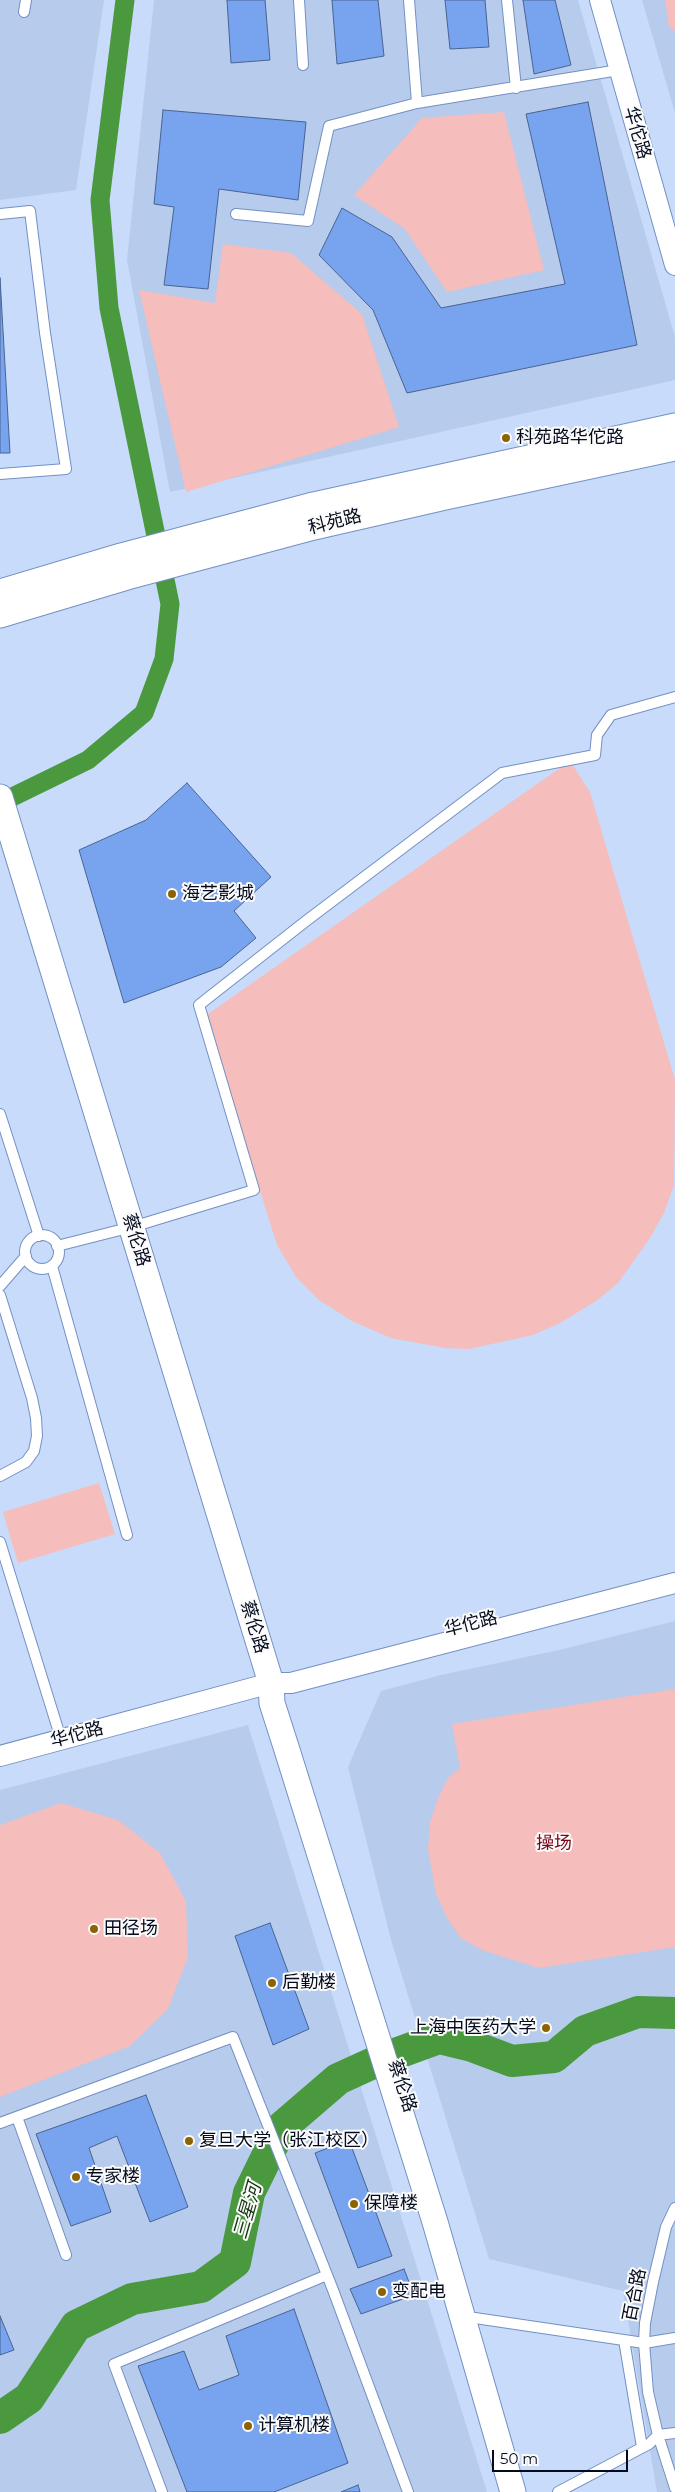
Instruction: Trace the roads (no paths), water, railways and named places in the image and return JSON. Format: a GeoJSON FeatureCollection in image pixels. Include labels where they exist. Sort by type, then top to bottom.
{"type":"FeatureCollection","features":[{"type":"Feature","properties":{"kind":"street","name":"华佗路"},"geometry":{"type":"LineString","coordinates":[[600,0],[675,265]]}},
{"type":"Feature","properties":{"kind":"street","name":"华佗路"},"geometry":{"type":"LineString","coordinates":[[612,0],[675,219]]}},
{"type":"Feature","properties":{"kind":"street","name":"科苑路"},"geometry":{"type":"LineString","coordinates":[[0,592],[124,566],[212,542],[374,490],[675,426]]}},
{"type":"Feature","properties":{"kind":"street","name":"科苑路"},"geometry":{"type":"LineString","coordinates":[[212,542],[379,512],[675,448]]}},
{"type":"Feature","properties":{"kind":"street","name":"科苑路"},"geometry":{"type":"LineString","coordinates":[[0,615],[124,566]]}},
{"type":"Feature","properties":{"kind":"street","name":"蔡伦路"},"geometry":{"type":"LineString","coordinates":[[0,797],[271,1683],[272,1702],[284,1742],[475,2318],[528,2492]]}},
{"type":"Feature","properties":{"kind":"street","name":"华佗路"},"geometry":{"type":"LineString","coordinates":[[271,1683],[287,1672],[329,1660],[675,1572]]}},
{"type":"Feature","properties":{"kind":"street","name":"华佗路"},"geometry":{"type":"LineString","coordinates":[[0,1756],[271,1683],[291,1683],[675,1583]]}},
{"type":"Feature","properties":{"kind":"street","name":"蔡伦路"},"geometry":{"type":"LineString","coordinates":[[398,2089],[513,2492]]}},
{"type":"Feature","properties":{"kind":"lane"},"geometry":{"type":"LineString","coordinates":[[24,12],[26,0]]}},
{"type":"Feature","properties":{"kind":"lane"},"geometry":{"type":"LineString","coordinates":[[299,0],[303,65]]}},
{"type":"Feature","properties":{"kind":"lane"},"geometry":{"type":"LineString","coordinates":[[409,0],[417,103]]}},
{"type":"Feature","properties":{"kind":"lane"},"geometry":{"type":"LineString","coordinates":[[507,0],[516,88]]}},
{"type":"Feature","properties":{"kind":"lane"},"geometry":{"type":"LineString","coordinates":[[236,214],[308,221],[330,126],[417,103],[619,70]]}},
{"type":"Feature","properties":{"kind":"lane"},"geometry":{"type":"LineString","coordinates":[[0,214],[30,211],[66,469],[0,474]]}},
{"type":"Feature","properties":{"kind":"lane"},"geometry":{"type":"LineString","coordinates":[[58,1246],[132,1227],[254,1190],[199,1005],[502,772],[595,755],[597,735],[611,715],[675,698]]}},
{"type":"Feature","properties":{"kind":"lane"},"geometry":{"type":"LineString","coordinates":[[0,1114],[39,1236]]}},
{"type":"Feature","properties":{"kind":"lane"},"geometry":{"type":"LineString","coordinates":[[39,1236],[50,1238],[58,1246],[58,1257],[52,1266],[42,1269],[36,1268],[28,1261],[26,1256],[27,1245],[34,1238],[39,1236]]}},
{"type":"Feature","properties":{"kind":"lane"},"geometry":{"type":"LineString","coordinates":[[0,1286],[26,1256]]}},
{"type":"Feature","properties":{"kind":"lane"},"geometry":{"type":"LineString","coordinates":[[52,1266],[127,1535]]}},
{"type":"Feature","properties":{"kind":"lane"},"geometry":{"type":"LineString","coordinates":[[0,1295],[32,1398],[37,1436],[34,1451],[26,1462],[0,1476]]}},
{"type":"Feature","properties":{"kind":"lane"},"geometry":{"type":"LineString","coordinates":[[0,1542],[61,1739]]}},
{"type":"Feature","properties":{"kind":"lane"},"geometry":{"type":"LineString","coordinates":[[0,2123],[233,2037],[327,2275],[408,2492]]}},
{"type":"Feature","properties":{"kind":"lane"},"geometry":{"type":"LineString","coordinates":[[17,2117],[66,2255]]}},
{"type":"Feature","properties":{"kind":"lane","name":"百合路"},"geometry":{"type":"LineString","coordinates":[[675,2208],[666,2227],[653,2282],[645,2323],[644,2343],[648,2392],[658,2435],[675,2488]]}},
{"type":"Feature","properties":{"kind":"lane"},"geometry":{"type":"LineString","coordinates":[[162,2492],[114,2364],[327,2275]]}},
{"type":"Feature","properties":{"kind":"lane"},"geometry":{"type":"LineString","coordinates":[[475,2318],[644,2343],[675,2338]]}},
{"type":"Feature","properties":{"kind":"lane"},"geometry":{"type":"LineString","coordinates":[[628,2341],[645,2445]]}},
{"type":"Feature","properties":{"kind":"lane"},"geometry":{"type":"LineString","coordinates":[[558,2492],[645,2445],[658,2435],[675,2433]]}},
{"type":"Feature","properties":{"kind":"waterway"},"geometry":{"type":"LineString","coordinates":[[0,803],[88,760],[144,713],[164,659],[170,604],[109,308],[100,200],[125,0]]}},
{"type":"Feature","properties":{"kind":"waterway","name":"三星河"},"geometry":{"type":"LineString","coordinates":[[0,2418],[29,2398],[76,2326],[132,2299],[201,2287],[235,2262],[249,2193],[281,2128],[338,2079],[384,2058],[439,2038],[472,2046],[512,2061],[554,2057],[585,2031],[638,2012],[675,2013]]}},
{"type":"Feature","properties":{"kind":"place","name":"科苑路华佗路"},"geometry":{"type":"Point","coordinates":[506,438]}},
{"type":"Feature","properties":{"kind":"place","name":"海艺影城"},"geometry":{"type":"Point","coordinates":[172,894]}},
{"type":"Feature","properties":{"kind":"place","name":"田径场"},"geometry":{"type":"Point","coordinates":[94,1929]}},
{"type":"Feature","properties":{"kind":"place","name":"后勤楼"},"geometry":{"type":"Point","coordinates":[272,1983]}},
{"type":"Feature","properties":{"kind":"place","name":"上海中医药大学"},"geometry":{"type":"Point","coordinates":[546,2028]}},
{"type":"Feature","properties":{"kind":"place","name":"复旦大学（张江校区）"},"geometry":{"type":"Point","coordinates":[189,2141]}},
{"type":"Feature","properties":{"kind":"place","name":"专家楼"},"geometry":{"type":"Point","coordinates":[76,2177]}},
{"type":"Feature","properties":{"kind":"place","name":"保障楼"},"geometry":{"type":"Point","coordinates":[354,2204]}},
{"type":"Feature","properties":{"kind":"place","name":"变配电"},"geometry":{"type":"Point","coordinates":[382,2292]}},
{"type":"Feature","properties":{"kind":"place","name":"计算机楼"},"geometry":{"type":"Point","coordinates":[248,2426]}},
{"type":"Feature","properties":{"kind":"park label","name":"操场"},"geometry":{"type":"Point","coordinates":[554,1844]}}]}
